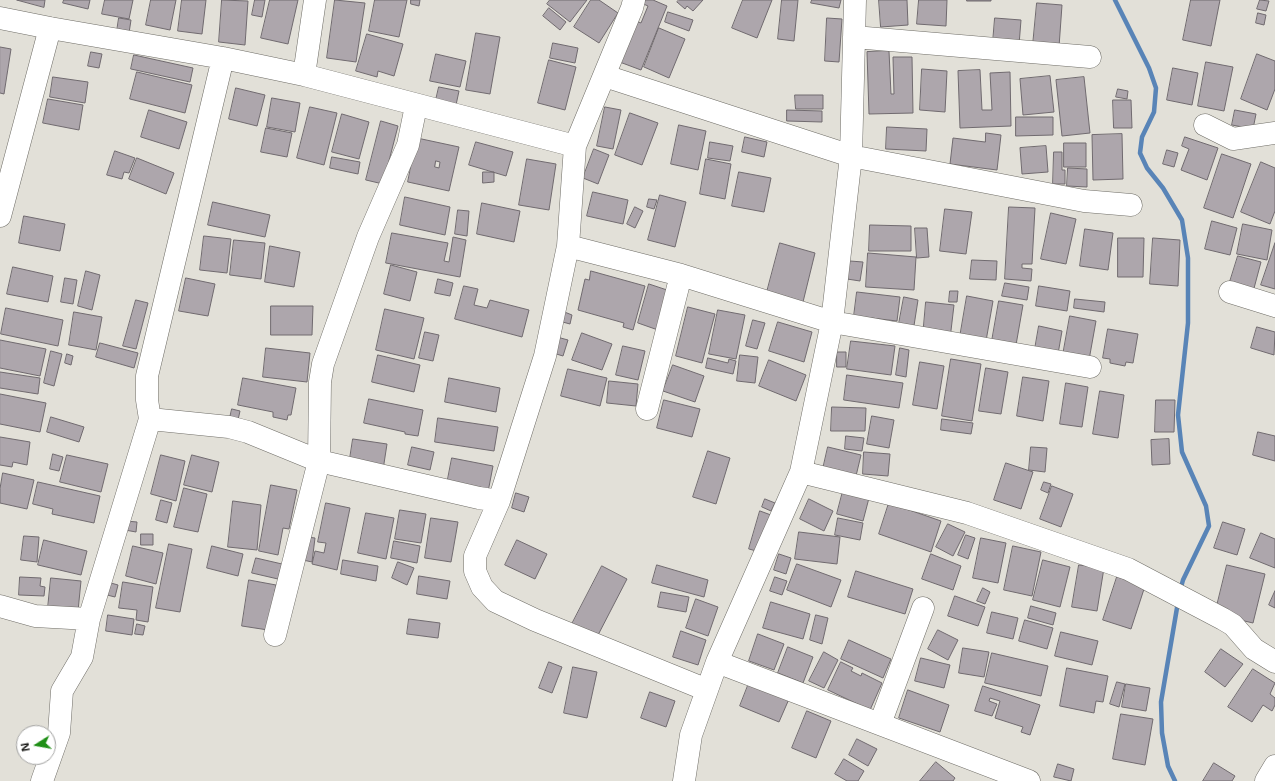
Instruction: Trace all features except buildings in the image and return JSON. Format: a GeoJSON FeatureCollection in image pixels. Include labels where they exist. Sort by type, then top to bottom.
{"type":"FeatureCollection","features":[{"type":"Feature","properties":{"kind":"street"},"geometry":{"type":"LineString","coordinates":[[304,75],[315,0]]}},
{"type":"Feature","properties":{"kind":"street"},"geometry":{"type":"LineString","coordinates":[[634,0],[605,76],[575,146],[568,246],[545,356],[499,501],[475,556],[475,571],[482,587],[495,601],[535,620],[707,690]]}},
{"type":"Feature","properties":{"kind":"street"},"geometry":{"type":"LineString","coordinates":[[684,781],[691,735],[717,662],[801,472],[832,322],[851,156],[855,0]]}},
{"type":"Feature","properties":{"kind":"street"},"geometry":{"type":"LineString","coordinates":[[0,18],[223,58],[304,75],[416,106],[575,146]]}},
{"type":"Feature","properties":{"kind":"street"},"geometry":{"type":"LineString","coordinates":[[0,216],[50,28]]}},
{"type":"Feature","properties":{"kind":"street"},"geometry":{"type":"LineString","coordinates":[[854,37],[1090,57]]}},
{"type":"Feature","properties":{"kind":"street"},"geometry":{"type":"LineString","coordinates":[[42,781],[59,733],[62,691],[82,657],[89,619],[150,419],[146,400],[147,376],[223,58]]}},
{"type":"Feature","properties":{"kind":"street"},"geometry":{"type":"LineString","coordinates":[[605,76],[851,156],[1084,201],[1131,205]]}},
{"type":"Feature","properties":{"kind":"street"},"geometry":{"type":"LineString","coordinates":[[275,635],[319,461],[320,382],[323,364],[368,237],[408,145],[416,106]]}},
{"type":"Feature","properties":{"kind":"street"},"geometry":{"type":"LineString","coordinates":[[1205,125],[1233,139],[1275,133]]}},
{"type":"Feature","properties":{"kind":"street"},"geometry":{"type":"LineString","coordinates":[[568,246],[681,275],[832,322],[1090,367]]}},
{"type":"Feature","properties":{"kind":"street"},"geometry":{"type":"LineString","coordinates":[[647,408],[681,275]]}},
{"type":"Feature","properties":{"kind":"street"},"geometry":{"type":"LineString","coordinates":[[1230,292],[1275,306]]}},
{"type":"Feature","properties":{"kind":"street"},"geometry":{"type":"LineString","coordinates":[[150,419],[229,427],[248,432],[319,461],[479,498],[499,501]]}},
{"type":"Feature","properties":{"kind":"street"},"geometry":{"type":"LineString","coordinates":[[801,472],[967,513],[1128,568],[1233,625],[1254,650],[1275,662]]}},
{"type":"Feature","properties":{"kind":"street"},"geometry":{"type":"LineString","coordinates":[[0,606],[36,616],[89,619]]}},
{"type":"Feature","properties":{"kind":"street"},"geometry":{"type":"LineString","coordinates":[[880,724],[923,608]]}},
{"type":"Feature","properties":{"kind":"street"},"geometry":{"type":"LineString","coordinates":[[717,662],[1029,781]]}},
{"type":"Feature","properties":{"kind":"street"},"geometry":{"type":"LineString","coordinates":[[1266,781],[1275,766]]}},
{"type":"Feature","properties":{"kind":"waterway"},"geometry":{"type":"LineString","coordinates":[[1115,0],[1149,68],[1156,88],[1154,112],[1142,137],[1140,153],[1147,168],[1163,188],[1182,220],[1188,258],[1188,323],[1178,415],[1182,452],[1206,506],[1209,526],[1183,580],[1180,591]]}},
{"type":"Feature","properties":{"kind":"waterway"},"geometry":{"type":"LineString","coordinates":[[1175,781],[1168,766],[1162,733],[1161,702],[1178,602]]}}]}
